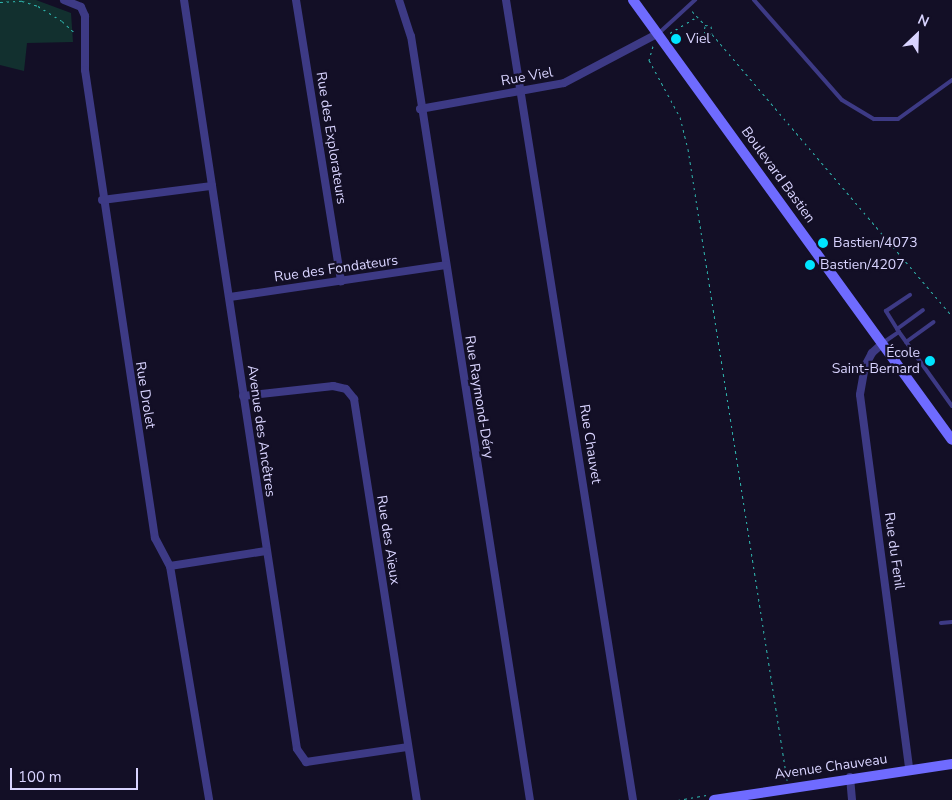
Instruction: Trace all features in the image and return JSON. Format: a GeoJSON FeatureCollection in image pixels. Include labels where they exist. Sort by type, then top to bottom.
{"type":"FeatureCollection","features":[{"type":"Feature","properties":{"kind":"main road","name":"Boulevard Bastien"},"geometry":{"type":"LineString","coordinates":[[633,0],[952,440]]}},
{"type":"Feature","properties":{"kind":"main road","name":"Avenue Chauveau"},"geometry":{"type":"LineString","coordinates":[[714,800],[850,777],[952,764]]}},
{"type":"Feature","properties":{"kind":"street","name":"Rue Drolet"},"geometry":{"type":"LineString","coordinates":[[64,0],[81,7],[85,16],[85,70],[102,200],[155,538],[170,566],[209,800]]}},
{"type":"Feature","properties":{"kind":"street","name":"Avenue des Ancêtres"},"geometry":{"type":"LineString","coordinates":[[184,0],[297,749],[306,762],[407,747]]}},
{"type":"Feature","properties":{"kind":"street","name":"Rue des Explorateurs"},"geometry":{"type":"LineString","coordinates":[[296,0],[340,281]]}},
{"type":"Feature","properties":{"kind":"street","name":"Rue Raymond-Déry"},"geometry":{"type":"LineString","coordinates":[[399,0],[411,36],[420,109],[530,800]]}},
{"type":"Feature","properties":{"kind":"street"},"geometry":{"type":"LineString","coordinates":[[506,0],[522,91]]}},
{"type":"Feature","properties":{"kind":"street","name":"Rue Viel"},"geometry":{"type":"LineString","coordinates":[[420,109],[564,84],[659,37]]}},
{"type":"Feature","properties":{"kind":"street","name":"Rue Chauvet"},"geometry":{"type":"LineString","coordinates":[[522,91],[633,800]]}},
{"type":"Feature","properties":{"kind":"street"},"geometry":{"type":"LineString","coordinates":[[102,200],[212,186]]}},
{"type":"Feature","properties":{"kind":"street","name":"Rue des Fondateurs"},"geometry":{"type":"LineString","coordinates":[[230,297],[446,265]]}},
{"type":"Feature","properties":{"kind":"street","name":"Rue du Fenil"},"geometry":{"type":"LineString","coordinates":[[883,343],[872,353],[865,366],[860,395],[910,769]]}},
{"type":"Feature","properties":{"kind":"street","name":"Rue des Aïeux"},"geometry":{"type":"LineString","coordinates":[[243,396],[333,386],[346,389],[354,398],[407,747],[417,800]]}},
{"type":"Feature","properties":{"kind":"street"},"geometry":{"type":"LineString","coordinates":[[170,566],[266,552]]}},
{"type":"Feature","properties":{"kind":"street"},"geometry":{"type":"LineString","coordinates":[[850,777],[852,800]]}},
{"type":"Feature","properties":{"kind":"lane"},"geometry":{"type":"LineString","coordinates":[[659,37],[695,0]]}},
{"type":"Feature","properties":{"kind":"lane"},"geometry":{"type":"LineString","coordinates":[[754,0],[842,100],[874,119],[898,119],[952,80]]}},
{"type":"Feature","properties":{"kind":"lane"},"geometry":{"type":"LineString","coordinates":[[910,295],[886,311],[952,406]]}},
{"type":"Feature","properties":{"kind":"lane"},"geometry":{"type":"LineString","coordinates":[[883,343],[923,310]]}},
{"type":"Feature","properties":{"kind":"lane"},"geometry":{"type":"LineString","coordinates":[[906,342],[934,322]]}},
{"type":"Feature","properties":{"kind":"lane"},"geometry":{"type":"LineString","coordinates":[[941,623],[952,622]]}},
{"type":"Feature","properties":{"kind":"path"},"geometry":{"type":"LineString","coordinates":[[0,2],[22,1],[38,6],[62,21],[86,42]]}},
{"type":"Feature","properties":{"kind":"path"},"geometry":{"type":"LineString","coordinates":[[691,10],[705,25],[711,26],[712,34],[952,316]]}},
{"type":"Feature","properties":{"kind":"path"},"geometry":{"type":"LineString","coordinates":[[697,17],[659,37],[650,49],[649,60],[684,129],[788,787]]}},
{"type":"Feature","properties":{"kind":"path"},"geometry":{"type":"LineString","coordinates":[[705,25],[704,32],[712,34]]}},
{"type":"Feature","properties":{"kind":"green space"},"geometry":{"type":"Polygon","coordinates":[[[0,0],[36,0],[71,13],[73,42],[27,43],[24,71],[0,65],[0,0]]]}},
{"type":"Feature","properties":{"kind":"place","name":"Viel"},"geometry":{"type":"Point","coordinates":[676,39]}},
{"type":"Feature","properties":{"kind":"place","name":"Bastien/4073"},"geometry":{"type":"Point","coordinates":[823,243]}},
{"type":"Feature","properties":{"kind":"place","name":"Bastien/4207"},"geometry":{"type":"Point","coordinates":[810,265]}},
{"type":"Feature","properties":{"kind":"place","name":"École Saint-Bernard"},"geometry":{"type":"Point","coordinates":[930,361]}}]}
